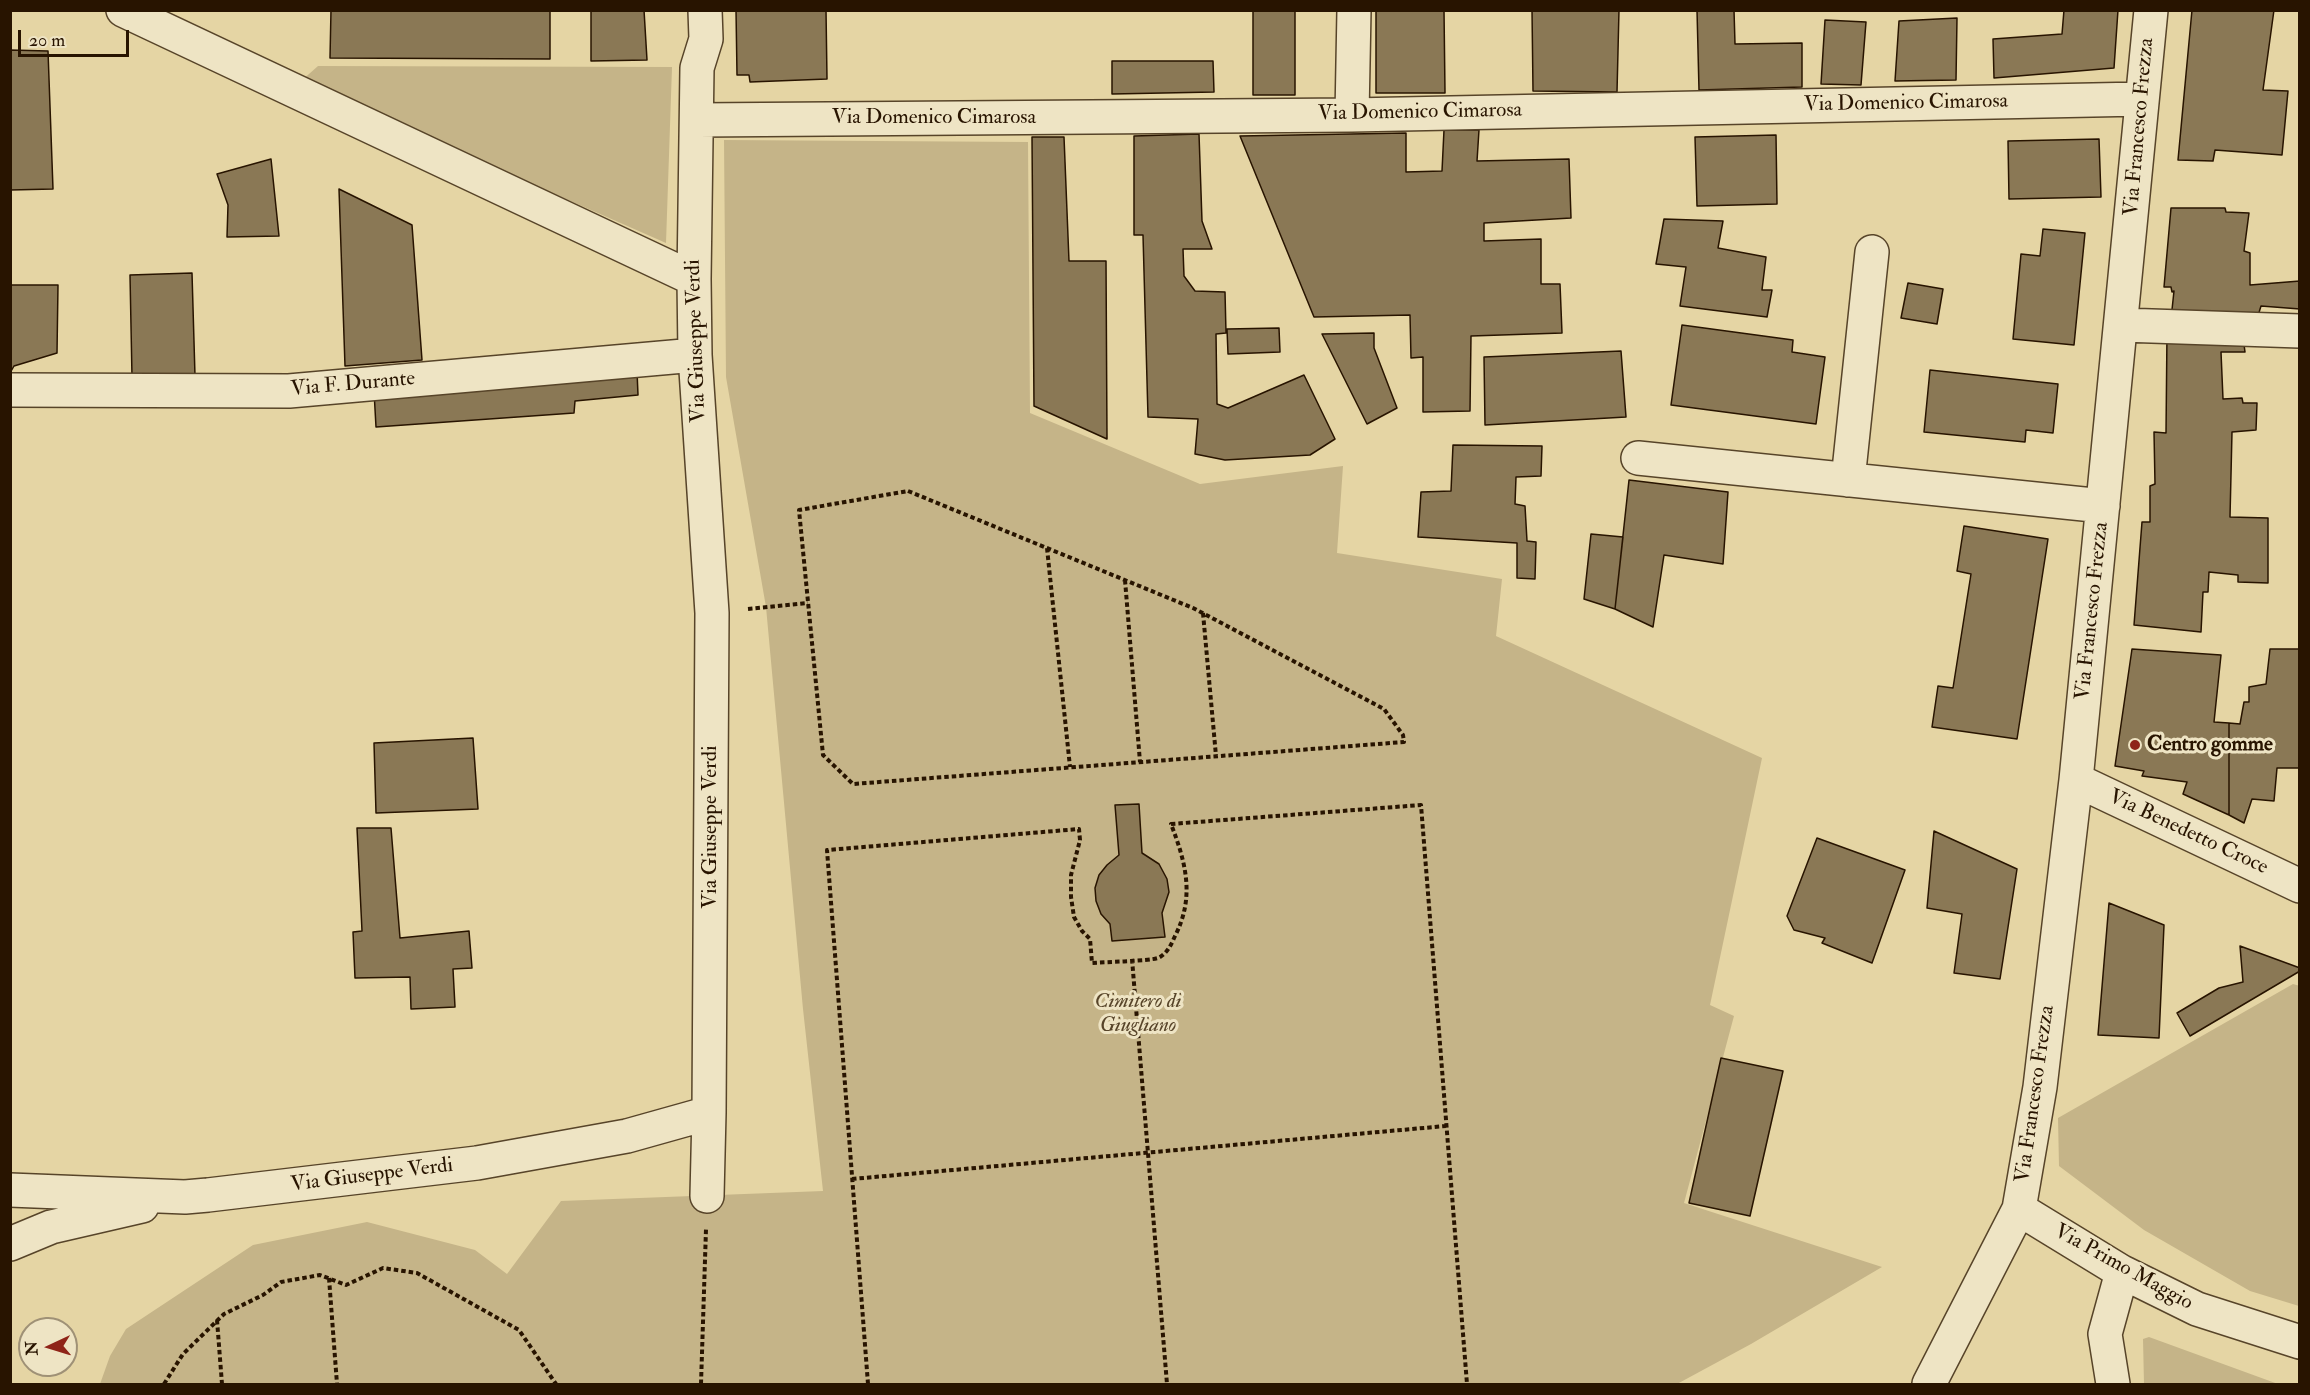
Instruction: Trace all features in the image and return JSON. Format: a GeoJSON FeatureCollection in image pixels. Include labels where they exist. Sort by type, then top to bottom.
{"type":"FeatureCollection","features":[{"type":"Feature","properties":{"kind":"street"},"geometry":{"type":"LineString","coordinates":[[123,10],[694,279]]}},
{"type":"Feature","properties":{"kind":"street","name":"Via Giuseppe Verdi"},"geometry":{"type":"LineString","coordinates":[[10,1244],[51,1227],[185,1197],[477,1163],[627,1136],[709,1113],[712,613],[695,355],[694,279],[697,68],[705,39],[705,10]]}},
{"type":"Feature","properties":{"kind":"street"},"geometry":{"type":"LineString","coordinates":[[1352,115],[1354,10]]}},
{"type":"Feature","properties":{"kind":"street","name":"Via Francesco Frezza"},"geometry":{"type":"LineString","coordinates":[[1929,1384],[2019,1209],[2040,1087],[2076,780],[2151,10]]}},
{"type":"Feature","properties":{"kind":"street","name":"Via Domenico Cimarosa"},"geometry":{"type":"LineString","coordinates":[[698,120],[1352,115],[2142,99]]}},
{"type":"Feature","properties":{"kind":"street"},"geometry":{"type":"LineString","coordinates":[[1848,480],[1872,252]]}},
{"type":"Feature","properties":{"kind":"street"},"geometry":{"type":"LineString","coordinates":[[2122,325],[2300,331]]}},
{"type":"Feature","properties":{"kind":"street","name":"Via F. Durante"},"geometry":{"type":"LineString","coordinates":[[10,390],[289,391],[695,355]]}},
{"type":"Feature","properties":{"kind":"street"},"geometry":{"type":"LineString","coordinates":[[1638,458],[2103,506]]}},
{"type":"Feature","properties":{"kind":"street","name":"Via Benedetto Croce"},"geometry":{"type":"LineString","coordinates":[[2076,780],[2300,886]]}},
{"type":"Feature","properties":{"kind":"street"},"geometry":{"type":"LineString","coordinates":[[707,1196],[709,1113]]}},
{"type":"Feature","properties":{"kind":"street","name":"Via Giuseppe Verdi"},"geometry":{"type":"LineString","coordinates":[[10,1190],[185,1197]]}},
{"type":"Feature","properties":{"kind":"street","name":"Via Primo Maggio"},"geometry":{"type":"LineString","coordinates":[[2019,1209],[2122,1272],[2197,1309],[2300,1342]]}},
{"type":"Feature","properties":{"kind":"street"},"geometry":{"type":"LineString","coordinates":[[2113,1384],[2105,1334],[2122,1272]]}},
{"type":"Feature","properties":{"kind":"path"},"geometry":{"type":"LineString","coordinates":[[908,491],[1047,548],[1203,613],[1384,710],[1403,735],[1404,742],[853,784],[822,755],[799,510],[908,491]]}},
{"type":"Feature","properties":{"kind":"path"},"geometry":{"type":"LineString","coordinates":[[1047,548],[1070,767]]}},
{"type":"Feature","properties":{"kind":"path"},"geometry":{"type":"LineString","coordinates":[[1125,580],[1140,762]]}},
{"type":"Feature","properties":{"kind":"path"},"geometry":{"type":"LineString","coordinates":[[712,613],[807,603]]}},
{"type":"Feature","properties":{"kind":"path"},"geometry":{"type":"LineString","coordinates":[[1203,613],[1216,756]]}},
{"type":"Feature","properties":{"kind":"path"},"geometry":{"type":"LineString","coordinates":[[868,1384],[827,850],[1079,830],[1080,840],[1071,875],[1074,917],[1090,939],[1092,963],[1157,958],[1168,950],[1182,922],[1188,884],[1182,851],[1171,824],[1421,805],[1467,1384]]}},
{"type":"Feature","properties":{"kind":"path"},"geometry":{"type":"LineString","coordinates":[[1132,959],[1167,1384]]}},
{"type":"Feature","properties":{"kind":"path"},"geometry":{"type":"LineString","coordinates":[[852,1179],[1446,1126]]}},
{"type":"Feature","properties":{"kind":"path"},"geometry":{"type":"LineString","coordinates":[[700,1384],[707,1196]]}},
{"type":"Feature","properties":{"kind":"path"},"geometry":{"type":"LineString","coordinates":[[164,1384],[183,1354],[224,1314],[263,1295],[281,1282],[320,1275],[346,1286],[383,1268],[417,1273],[519,1330],[556,1384]]}},
{"type":"Feature","properties":{"kind":"path"},"geometry":{"type":"LineString","coordinates":[[328,1278],[337,1384]]}},
{"type":"Feature","properties":{"kind":"path"},"geometry":{"type":"LineString","coordinates":[[218,1320],[222,1384]]}},
{"type":"Feature","properties":{"kind":"green space"},"geometry":{"type":"Polygon","coordinates":[[[318,66],[672,67],[666,243],[300,82],[318,66]]]}},
{"type":"Feature","properties":{"kind":"green space","name":"Cimitero di Giugliano"},"geometry":{"type":"Polygon","coordinates":[[[724,140],[1028,142],[1030,413],[1200,484],[1343,466],[1337,553],[1502,579],[1496,636],[1762,758],[1710,1005],[1734,1016],[1684,1203],[1882,1267],[1751,1344],[1677,1384],[100,1384],[110,1356],[126,1329],[253,1245],[367,1222],[475,1250],[507,1274],[561,1201],[823,1191],[803,1009],[766,607],[726,377],[724,140]]]}},
{"type":"Feature","properties":{"kind":"green space"},"geometry":{"type":"Polygon","coordinates":[[[2293,984],[2300,986],[2299,1306],[2250,1291],[2144,1230],[2059,1166],[2058,1118],[2293,984]]]}},
{"type":"Feature","properties":{"kind":"green space"},"geometry":{"type":"Polygon","coordinates":[[[2149,1337],[2278,1384],[2144,1384],[2143,1339],[2149,1337]]]}},
{"type":"Feature","properties":{"kind":"building"},"geometry":{"type":"Polygon","coordinates":[[[331,10],[550,10],[550,59],[330,58],[331,10]]]}},
{"type":"Feature","properties":{"kind":"building"},"geometry":{"type":"Polygon","coordinates":[[[591,10],[644,10],[647,60],[591,61],[591,10]]]}},
{"type":"Feature","properties":{"kind":"building"},"geometry":{"type":"Polygon","coordinates":[[[736,10],[826,10],[827,79],[750,82],[749,75],[737,75],[736,10]]]}},
{"type":"Feature","properties":{"kind":"building"},"geometry":{"type":"Polygon","coordinates":[[[1253,10],[1295,10],[1295,95],[1253,95],[1253,10]]]}},
{"type":"Feature","properties":{"kind":"building"},"geometry":{"type":"Polygon","coordinates":[[[1376,10],[1444,10],[1445,93],[1376,93],[1376,10]]]}},
{"type":"Feature","properties":{"kind":"building"},"geometry":{"type":"Polygon","coordinates":[[[1532,10],[1619,10],[1617,92],[1533,91],[1532,10]]]}},
{"type":"Feature","properties":{"kind":"building"},"geometry":{"type":"Polygon","coordinates":[[[1697,10],[1734,10],[1735,44],[1802,43],[1802,87],[1699,90],[1697,10]]]}},
{"type":"Feature","properties":{"kind":"building"},"geometry":{"type":"Polygon","coordinates":[[[2064,10],[2118,10],[2114,68],[1994,78],[1993,39],[2062,34],[2064,10]]]}},
{"type":"Feature","properties":{"kind":"building"},"geometry":{"type":"Polygon","coordinates":[[[2192,10],[2274,10],[2263,90],[2288,91],[2282,155],[2215,150],[2213,161],[2178,160],[2192,10]]]}},
{"type":"Feature","properties":{"kind":"building"},"geometry":{"type":"Polygon","coordinates":[[[1957,18],[1956,80],[1895,81],[1899,21],[1957,18]]]}},
{"type":"Feature","properties":{"kind":"building"},"geometry":{"type":"Polygon","coordinates":[[[1825,20],[1866,22],[1861,85],[1821,84],[1825,20]]]}},
{"type":"Feature","properties":{"kind":"building"},"geometry":{"type":"Polygon","coordinates":[[[10,50],[48,51],[53,189],[10,190],[10,50]]]}},
{"type":"Feature","properties":{"kind":"building"},"geometry":{"type":"Polygon","coordinates":[[[1112,61],[1213,61],[1214,92],[1112,94],[1112,61]]]}},
{"type":"Feature","properties":{"kind":"building"},"geometry":{"type":"Polygon","coordinates":[[[1444,130],[1479,130],[1477,161],[1569,159],[1571,218],[1484,223],[1484,241],[1541,239],[1541,284],[1560,284],[1562,333],[1471,336],[1470,411],[1423,412],[1423,357],[1411,358],[1410,315],[1314,317],[1240,136],[1406,133],[1406,172],[1442,171],[1444,130]]]}},
{"type":"Feature","properties":{"kind":"building"},"geometry":{"type":"Polygon","coordinates":[[[1199,134],[1202,221],[1212,249],[1183,249],[1184,276],[1195,291],[1225,292],[1226,333],[1216,334],[1217,404],[1228,408],[1304,375],[1335,439],[1310,455],[1225,460],[1195,454],[1198,419],[1148,417],[1143,235],[1134,235],[1134,136],[1199,134]]]}},
{"type":"Feature","properties":{"kind":"building"},"geometry":{"type":"Polygon","coordinates":[[[1776,135],[1777,204],[1697,206],[1695,137],[1776,135]]]}},
{"type":"Feature","properties":{"kind":"building"},"geometry":{"type":"Polygon","coordinates":[[[1032,137],[1064,137],[1069,261],[1106,261],[1107,439],[1034,406],[1032,137]]]}},
{"type":"Feature","properties":{"kind":"building"},"geometry":{"type":"Polygon","coordinates":[[[2099,139],[2101,197],[2009,199],[2008,141],[2099,139]]]}},
{"type":"Feature","properties":{"kind":"building"},"geometry":{"type":"Polygon","coordinates":[[[271,159],[279,236],[227,237],[228,205],[217,174],[271,159]]]}},
{"type":"Feature","properties":{"kind":"building"},"geometry":{"type":"Polygon","coordinates":[[[339,189],[412,225],[422,360],[345,366],[339,189]]]}},
{"type":"Feature","properties":{"kind":"building"},"geometry":{"type":"Polygon","coordinates":[[[2171,208],[2225,208],[2226,212],[2249,213],[2244,251],[2250,253],[2250,285],[2300,281],[2300,309],[2261,306],[2257,319],[2171,319],[2174,291],[2172,292],[2171,287],[2164,287],[2171,208]]]}},
{"type":"Feature","properties":{"kind":"building"},"geometry":{"type":"Polygon","coordinates":[[[1664,219],[1723,221],[1718,248],[1766,257],[1762,290],[1772,290],[1767,317],[1680,306],[1686,267],[1656,264],[1664,219]]]}},
{"type":"Feature","properties":{"kind":"building"},"geometry":{"type":"Polygon","coordinates":[[[2043,229],[2085,233],[2074,345],[2013,339],[2021,254],[2040,256],[2043,229]]]}},
{"type":"Feature","properties":{"kind":"building"},"geometry":{"type":"Polygon","coordinates":[[[192,273],[195,376],[132,377],[130,275],[192,273]]]}},
{"type":"Feature","properties":{"kind":"building"},"geometry":{"type":"Polygon","coordinates":[[[1908,283],[1943,289],[1937,324],[1901,318],[1908,283]]]}},
{"type":"Feature","properties":{"kind":"building"},"geometry":{"type":"Polygon","coordinates":[[[10,285],[58,285],[57,353],[14,366],[10,373],[10,285]]]}},
{"type":"Feature","properties":{"kind":"building"},"geometry":{"type":"Polygon","coordinates":[[[1682,325],[1793,340],[1792,352],[1825,357],[1816,424],[1671,405],[1682,325]]]}},
{"type":"Feature","properties":{"kind":"building"},"geometry":{"type":"Polygon","coordinates":[[[1279,328],[1280,352],[1228,354],[1227,329],[1279,328]]]}},
{"type":"Feature","properties":{"kind":"building"},"geometry":{"type":"Polygon","coordinates":[[[2167,332],[2243,337],[2245,352],[2221,352],[2223,399],[2242,398],[2243,403],[2257,403],[2256,430],[2232,432],[2230,517],[2268,518],[2268,583],[2238,582],[2238,575],[2209,572],[2208,592],[2203,592],[2201,632],[2134,625],[2142,522],[2150,522],[2150,486],[2155,484],[2154,432],[2166,433],[2167,332]]]}},
{"type":"Feature","properties":{"kind":"building"},"geometry":{"type":"Polygon","coordinates":[[[1374,333],[1374,348],[1397,408],[1367,424],[1322,334],[1374,333]]]}},
{"type":"Feature","properties":{"kind":"building"},"geometry":{"type":"Polygon","coordinates":[[[1621,351],[1626,417],[1485,425],[1484,357],[1621,351]]]}},
{"type":"Feature","properties":{"kind":"building"},"geometry":{"type":"Polygon","coordinates":[[[1930,370],[2058,384],[2053,433],[2026,430],[2025,442],[1924,432],[1930,370]]]}},
{"type":"Feature","properties":{"kind":"building"},"geometry":{"type":"Polygon","coordinates":[[[637,371],[638,395],[575,401],[574,413],[376,427],[374,391],[637,371]]]}},
{"type":"Feature","properties":{"kind":"building"},"geometry":{"type":"Polygon","coordinates":[[[1453,445],[1542,446],[1541,476],[1516,477],[1515,504],[1525,506],[1527,541],[1536,542],[1535,579],[1517,578],[1517,543],[1418,537],[1421,492],[1451,491],[1453,445]]]}},
{"type":"Feature","properties":{"kind":"building"},"geometry":{"type":"Polygon","coordinates":[[[1629,480],[1728,492],[1723,564],[1664,555],[1653,627],[1615,609],[1629,480]]]}},
{"type":"Feature","properties":{"kind":"building"},"geometry":{"type":"Polygon","coordinates":[[[1964,526],[2048,539],[2017,739],[1932,727],[1938,686],[1953,688],[1971,574],[1957,571],[1964,526]]]}},
{"type":"Feature","properties":{"kind":"building"},"geometry":{"type":"Polygon","coordinates":[[[1591,534],[1623,537],[1615,609],[1584,599],[1591,534]]]}},
{"type":"Feature","properties":{"kind":"building"},"geometry":{"type":"Polygon","coordinates":[[[2132,649],[2221,655],[2214,722],[2229,723],[2229,815],[2183,794],[2187,782],[2142,776],[2144,771],[2115,766],[2132,649]]]}},
{"type":"Feature","properties":{"kind":"building"},"geometry":{"type":"Polygon","coordinates":[[[2270,649],[2300,649],[2300,768],[2277,768],[2274,801],[2252,799],[2244,823],[2229,815],[2229,723],[2240,724],[2244,702],[2249,702],[2249,687],[2266,684],[2270,649]]]}},
{"type":"Feature","properties":{"kind":"building"},"geometry":{"type":"Polygon","coordinates":[[[473,738],[478,809],[376,813],[374,743],[473,738]]]}},
{"type":"Feature","properties":{"kind":"building"},"geometry":{"type":"Polygon","coordinates":[[[1139,804],[1142,853],[1159,864],[1167,879],[1169,892],[1162,913],[1165,937],[1112,941],[1110,924],[1101,914],[1096,901],[1095,888],[1099,875],[1119,855],[1115,805],[1139,804]]]}},
{"type":"Feature","properties":{"kind":"building"},"geometry":{"type":"Polygon","coordinates":[[[357,828],[391,828],[400,938],[469,931],[472,968],[453,969],[455,1007],[411,1009],[410,977],[355,978],[353,932],[362,931],[357,828]]]}},
{"type":"Feature","properties":{"kind":"building"},"geometry":{"type":"Polygon","coordinates":[[[1934,831],[2017,869],[2000,979],[1954,973],[1962,914],[1927,908],[1934,831]]]}},
{"type":"Feature","properties":{"kind":"building"},"geometry":{"type":"Polygon","coordinates":[[[1817,838],[1905,870],[1872,963],[1822,943],[1825,938],[1794,930],[1787,916],[1817,838]]]}},
{"type":"Feature","properties":{"kind":"building"},"geometry":{"type":"Polygon","coordinates":[[[2109,903],[2164,925],[2159,1038],[2098,1035],[2109,903]]]}},
{"type":"Feature","properties":{"kind":"building"},"geometry":{"type":"Polygon","coordinates":[[[2240,946],[2300,968],[2300,971],[2190,1036],[2177,1013],[2219,988],[2243,982],[2240,946]]]}},
{"type":"Feature","properties":{"kind":"building"},"geometry":{"type":"Polygon","coordinates":[[[1721,1058],[1783,1071],[1750,1216],[1689,1203],[1721,1058]]]}},
{"type":"Feature","properties":{"kind":"place","name":"Centro gomme"},"geometry":{"type":"Point","coordinates":[2135,745]}}]}
